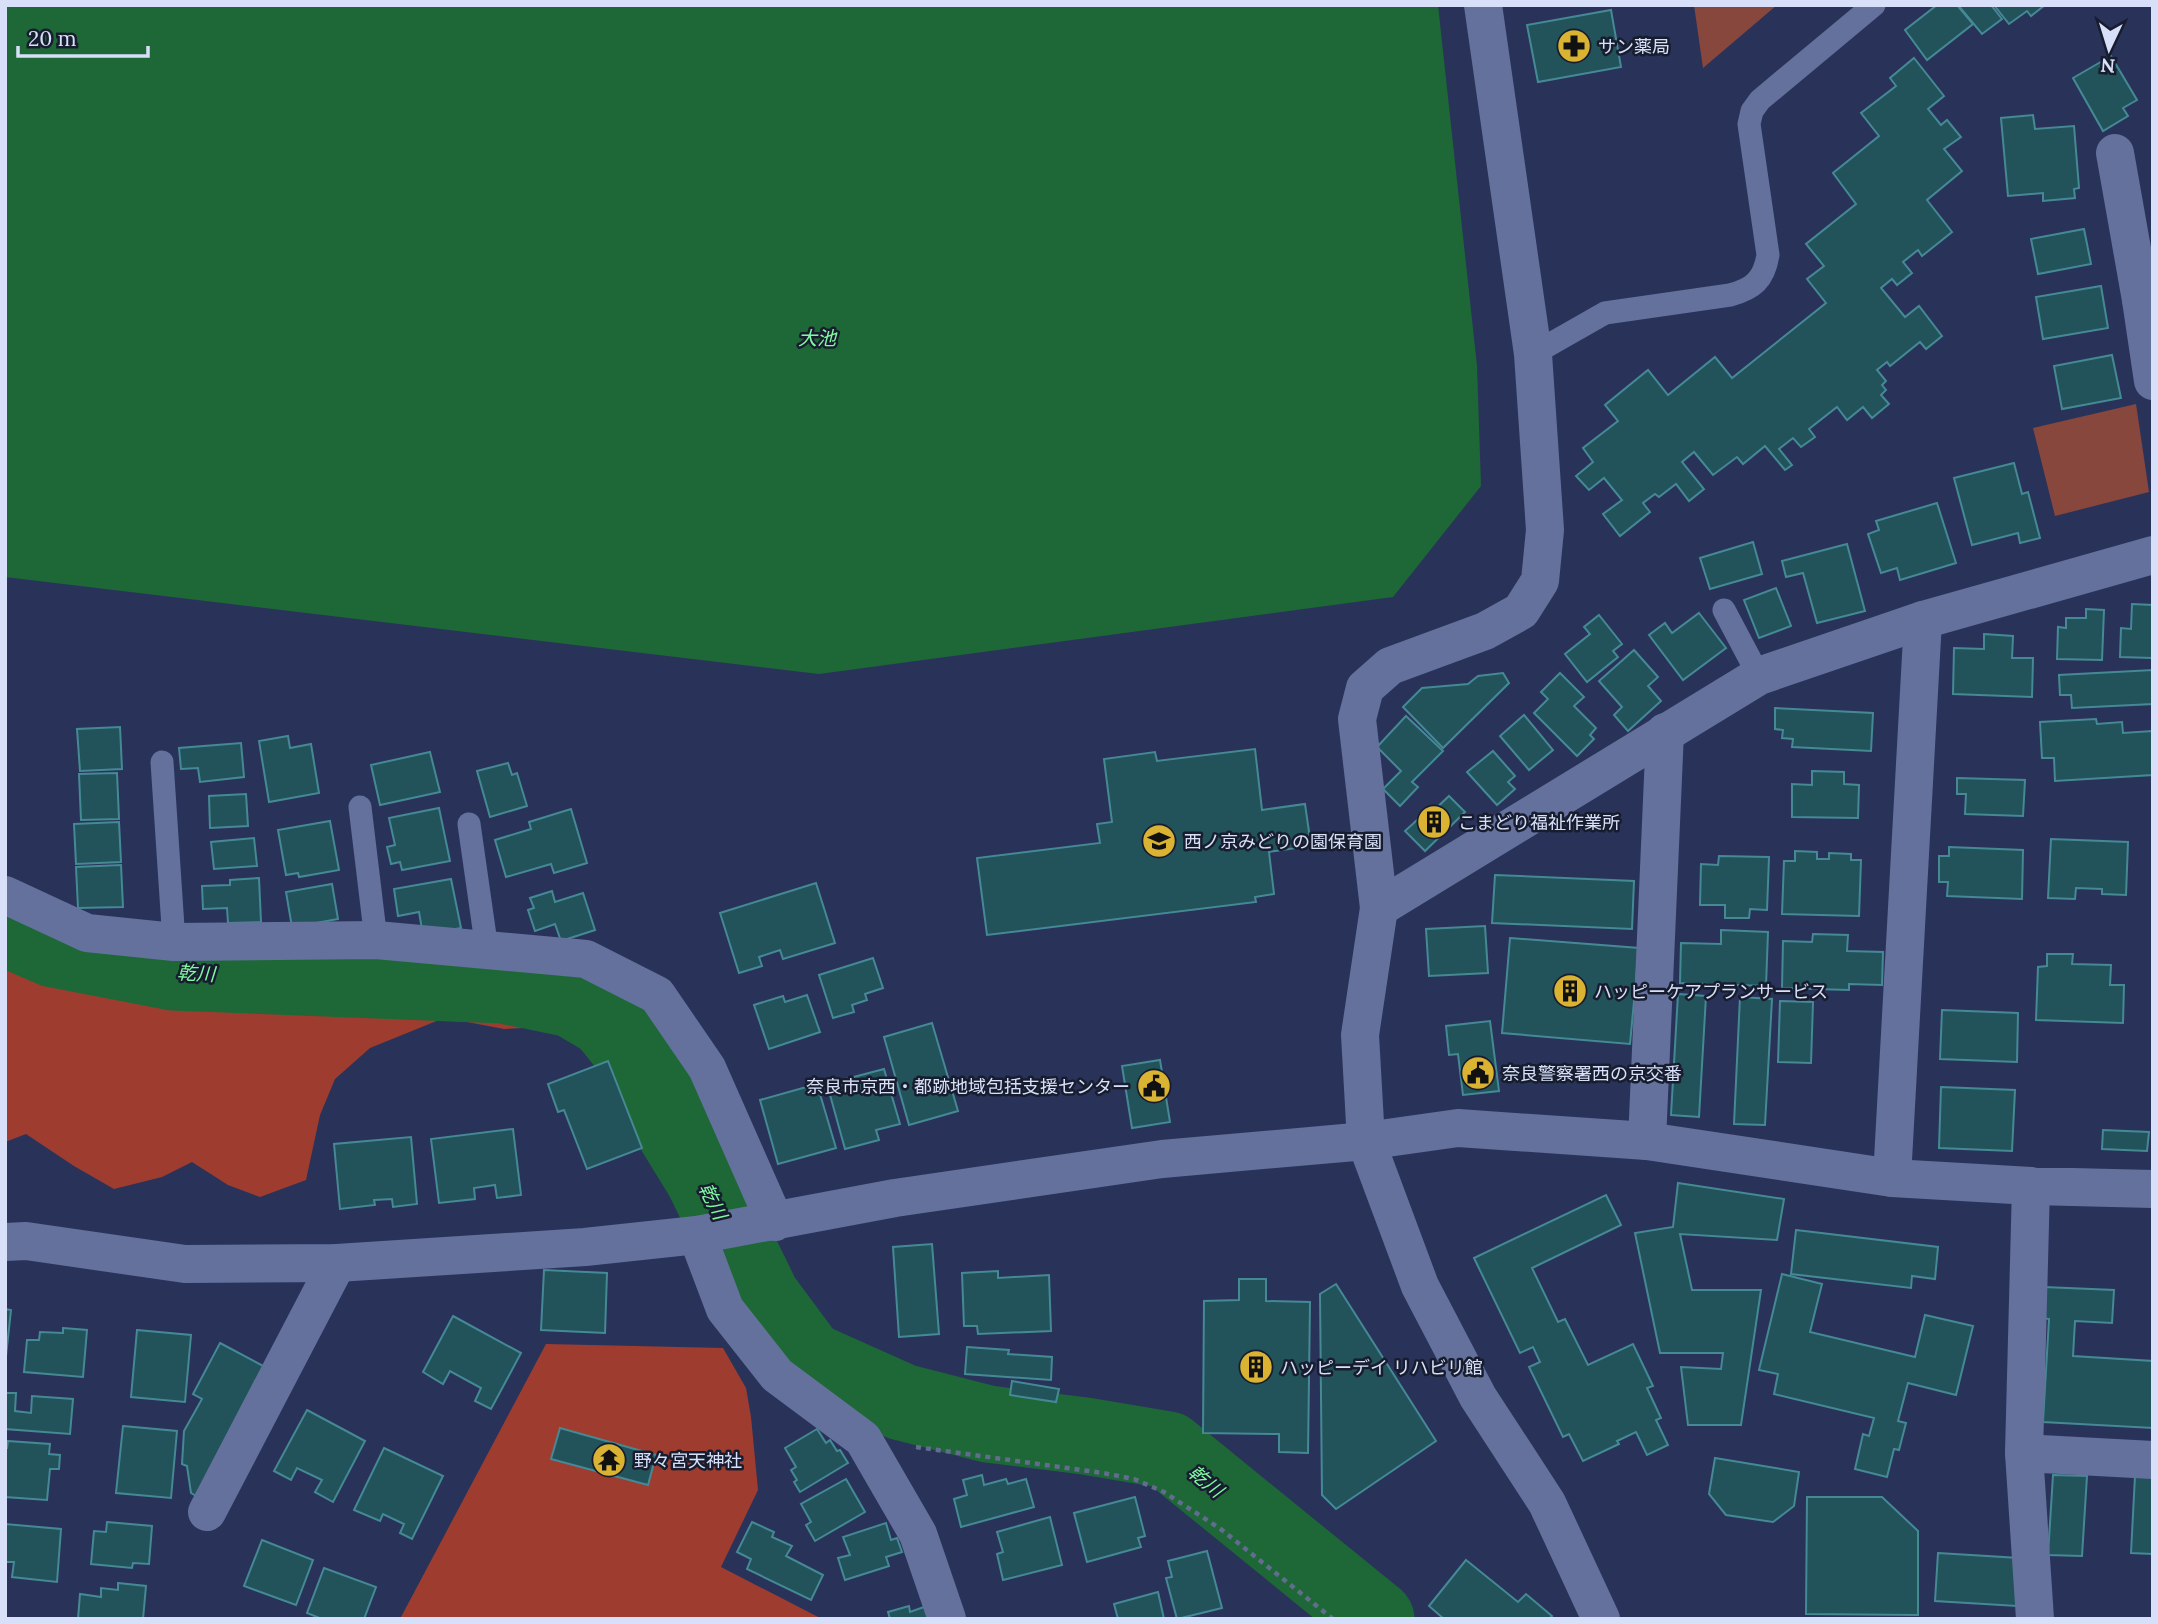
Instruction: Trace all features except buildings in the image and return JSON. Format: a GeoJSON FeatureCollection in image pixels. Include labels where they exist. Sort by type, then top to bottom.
{"type":"FeatureCollection","features":[{"type":"Feature","properties":{"kind":"street"},"geometry":{"type":"LineString","coordinates":[[1483,5],[1533,354],[1545,530],[1540,581],[1521,611],[1485,631],[1390,666],[1366,688],[1357,719],[1378,908],[1360,1035],[1366,1140],[1420,1286],[1478,1396],[1547,1503],[1590,1612]]}},
{"type":"Feature","properties":{"kind":"street"},"geometry":{"type":"LineString","coordinates":[[2115,153],[2147,297],[2153,381]]}},
{"type":"Feature","properties":{"kind":"street"},"geometry":{"type":"LineString","coordinates":[[1378,908],[1759,676],[1923,620],[2153,555]]}},
{"type":"Feature","properties":{"kind":"street"},"geometry":{"type":"LineString","coordinates":[[1892,1178],[1923,620]]}},
{"type":"Feature","properties":{"kind":"street"},"geometry":{"type":"LineString","coordinates":[[1647,1141],[1665,732]]}},
{"type":"Feature","properties":{"kind":"street"},"geometry":{"type":"LineString","coordinates":[[5,895],[87,933],[174,942],[376,940],[586,959],[657,995],[706,1068],[775,1222]]}},
{"type":"Feature","properties":{"kind":"street"},"geometry":{"type":"LineString","coordinates":[[5,1242],[26,1241],[186,1264],[337,1263],[585,1247],[697,1235],[895,1198],[1162,1158],[1366,1140],[1458,1128],[1647,1141],[1892,1178],[2031,1186],[2153,1189]]}},
{"type":"Feature","properties":{"kind":"street"},"geometry":{"type":"LineString","coordinates":[[2031,1186],[2024,1453],[2035,1619]]}},
{"type":"Feature","properties":{"kind":"street"},"geometry":{"type":"LineString","coordinates":[[697,1235],[725,1309],[777,1375],[863,1439],[918,1534],[947,1619]]}},
{"type":"Feature","properties":{"kind":"street"},"geometry":{"type":"LineString","coordinates":[[207,1512],[337,1263]]}},
{"type":"Feature","properties":{"kind":"street"},"geometry":{"type":"LineString","coordinates":[[2024,1453],[2153,1461]]}},
{"type":"Feature","properties":{"kind":"lane"},"geometry":{"type":"LineString","coordinates":[[1533,354],[1605,313],[1730,295],[1746,290],[1758,281],[1766,270],[1768,256],[1749,124],[1752,111],[1760,100],[1874,5]]}},
{"type":"Feature","properties":{"kind":"lane"},"geometry":{"type":"LineString","coordinates":[[1724,610],[1759,676]]}},
{"type":"Feature","properties":{"kind":"lane"},"geometry":{"type":"LineString","coordinates":[[162,762],[174,942]]}},
{"type":"Feature","properties":{"kind":"lane"},"geometry":{"type":"LineString","coordinates":[[360,807],[376,940]]}},
{"type":"Feature","properties":{"kind":"lane"},"geometry":{"type":"LineString","coordinates":[[469,824],[487,950]]}},
{"type":"Feature","properties":{"kind":"path"},"geometry":{"type":"LineString","coordinates":[[863,1439],[1134,1479],[1164,1492],[1222,1530],[1333,1619]]}},
{"type":"Feature","properties":{"kind":"shaded area"},"geometry":{"type":"Polygon","coordinates":[[[1694,5],[1777,5],[1703,68],[1694,5]]]}},
{"type":"Feature","properties":{"kind":"shaded area"},"geometry":{"type":"Polygon","coordinates":[[[2136,404],[2149,492],[2055,516],[2033,428],[2136,404]]]}},
{"type":"Feature","properties":{"kind":"shaded area"},"geometry":{"type":"Polygon","coordinates":[[[5,944],[88,966],[151,977],[243,985],[470,990],[549,1001],[560,1013],[544,1027],[504,1029],[439,1020],[370,1048],[335,1079],[320,1115],[306,1180],[260,1197],[228,1185],[192,1162],[162,1177],[114,1189],[26,1134],[5,1142],[5,944]]]}},
{"type":"Feature","properties":{"kind":"shaded area"},"geometry":{"type":"Polygon","coordinates":[[[546,1344],[723,1348],[746,1388],[758,1490],[721,1567],[822,1619],[400,1619],[546,1344]]]}},
{"type":"Feature","properties":{"kind":"water","name":"大池"},"geometry":{"type":"Polygon","coordinates":[[[5,5],[1438,5],[1477,366],[1481,486],[1393,597],[819,674],[5,577],[5,5]]]}},
{"type":"Feature","properties":{"kind":"waterway","name":"乾川"},"geometry":{"type":"LineString","coordinates":[[5,928],[54,949],[173,972],[503,985],[572,999],[606,1019],[644,1066],[671,1125],[703,1177],[762,1298],[808,1360],[902,1402],[988,1424],[1168,1450],[1376,1619]]}},
{"type":"Feature","properties":{"kind":"place","name":"サン薬局"},"geometry":{"type":"Point","coordinates":[1574,46]}},
{"type":"Feature","properties":{"kind":"place","name":"こまどり福祉作業所"},"geometry":{"type":"Point","coordinates":[1434,822]}},
{"type":"Feature","properties":{"kind":"place","name":"西ノ京みどりの園保育園"},"geometry":{"type":"Point","coordinates":[1159,841]}},
{"type":"Feature","properties":{"kind":"place","name":"ハッピーケアプランサービス"},"geometry":{"type":"Point","coordinates":[1570,991]}},
{"type":"Feature","properties":{"kind":"place","name":"奈良警察署西の京交番"},"geometry":{"type":"Point","coordinates":[1478,1073]}},
{"type":"Feature","properties":{"kind":"place","name":"奈良市京西・都跡地域包括支援センター"},"geometry":{"type":"Point","coordinates":[1154,1086]}},
{"type":"Feature","properties":{"kind":"place","name":"ハッピーデイ リハビリ館"},"geometry":{"type":"Point","coordinates":[1256,1367]}},
{"type":"Feature","properties":{"kind":"place","name":"野々宮天神社"},"geometry":{"type":"Point","coordinates":[609,1460]}}]}
